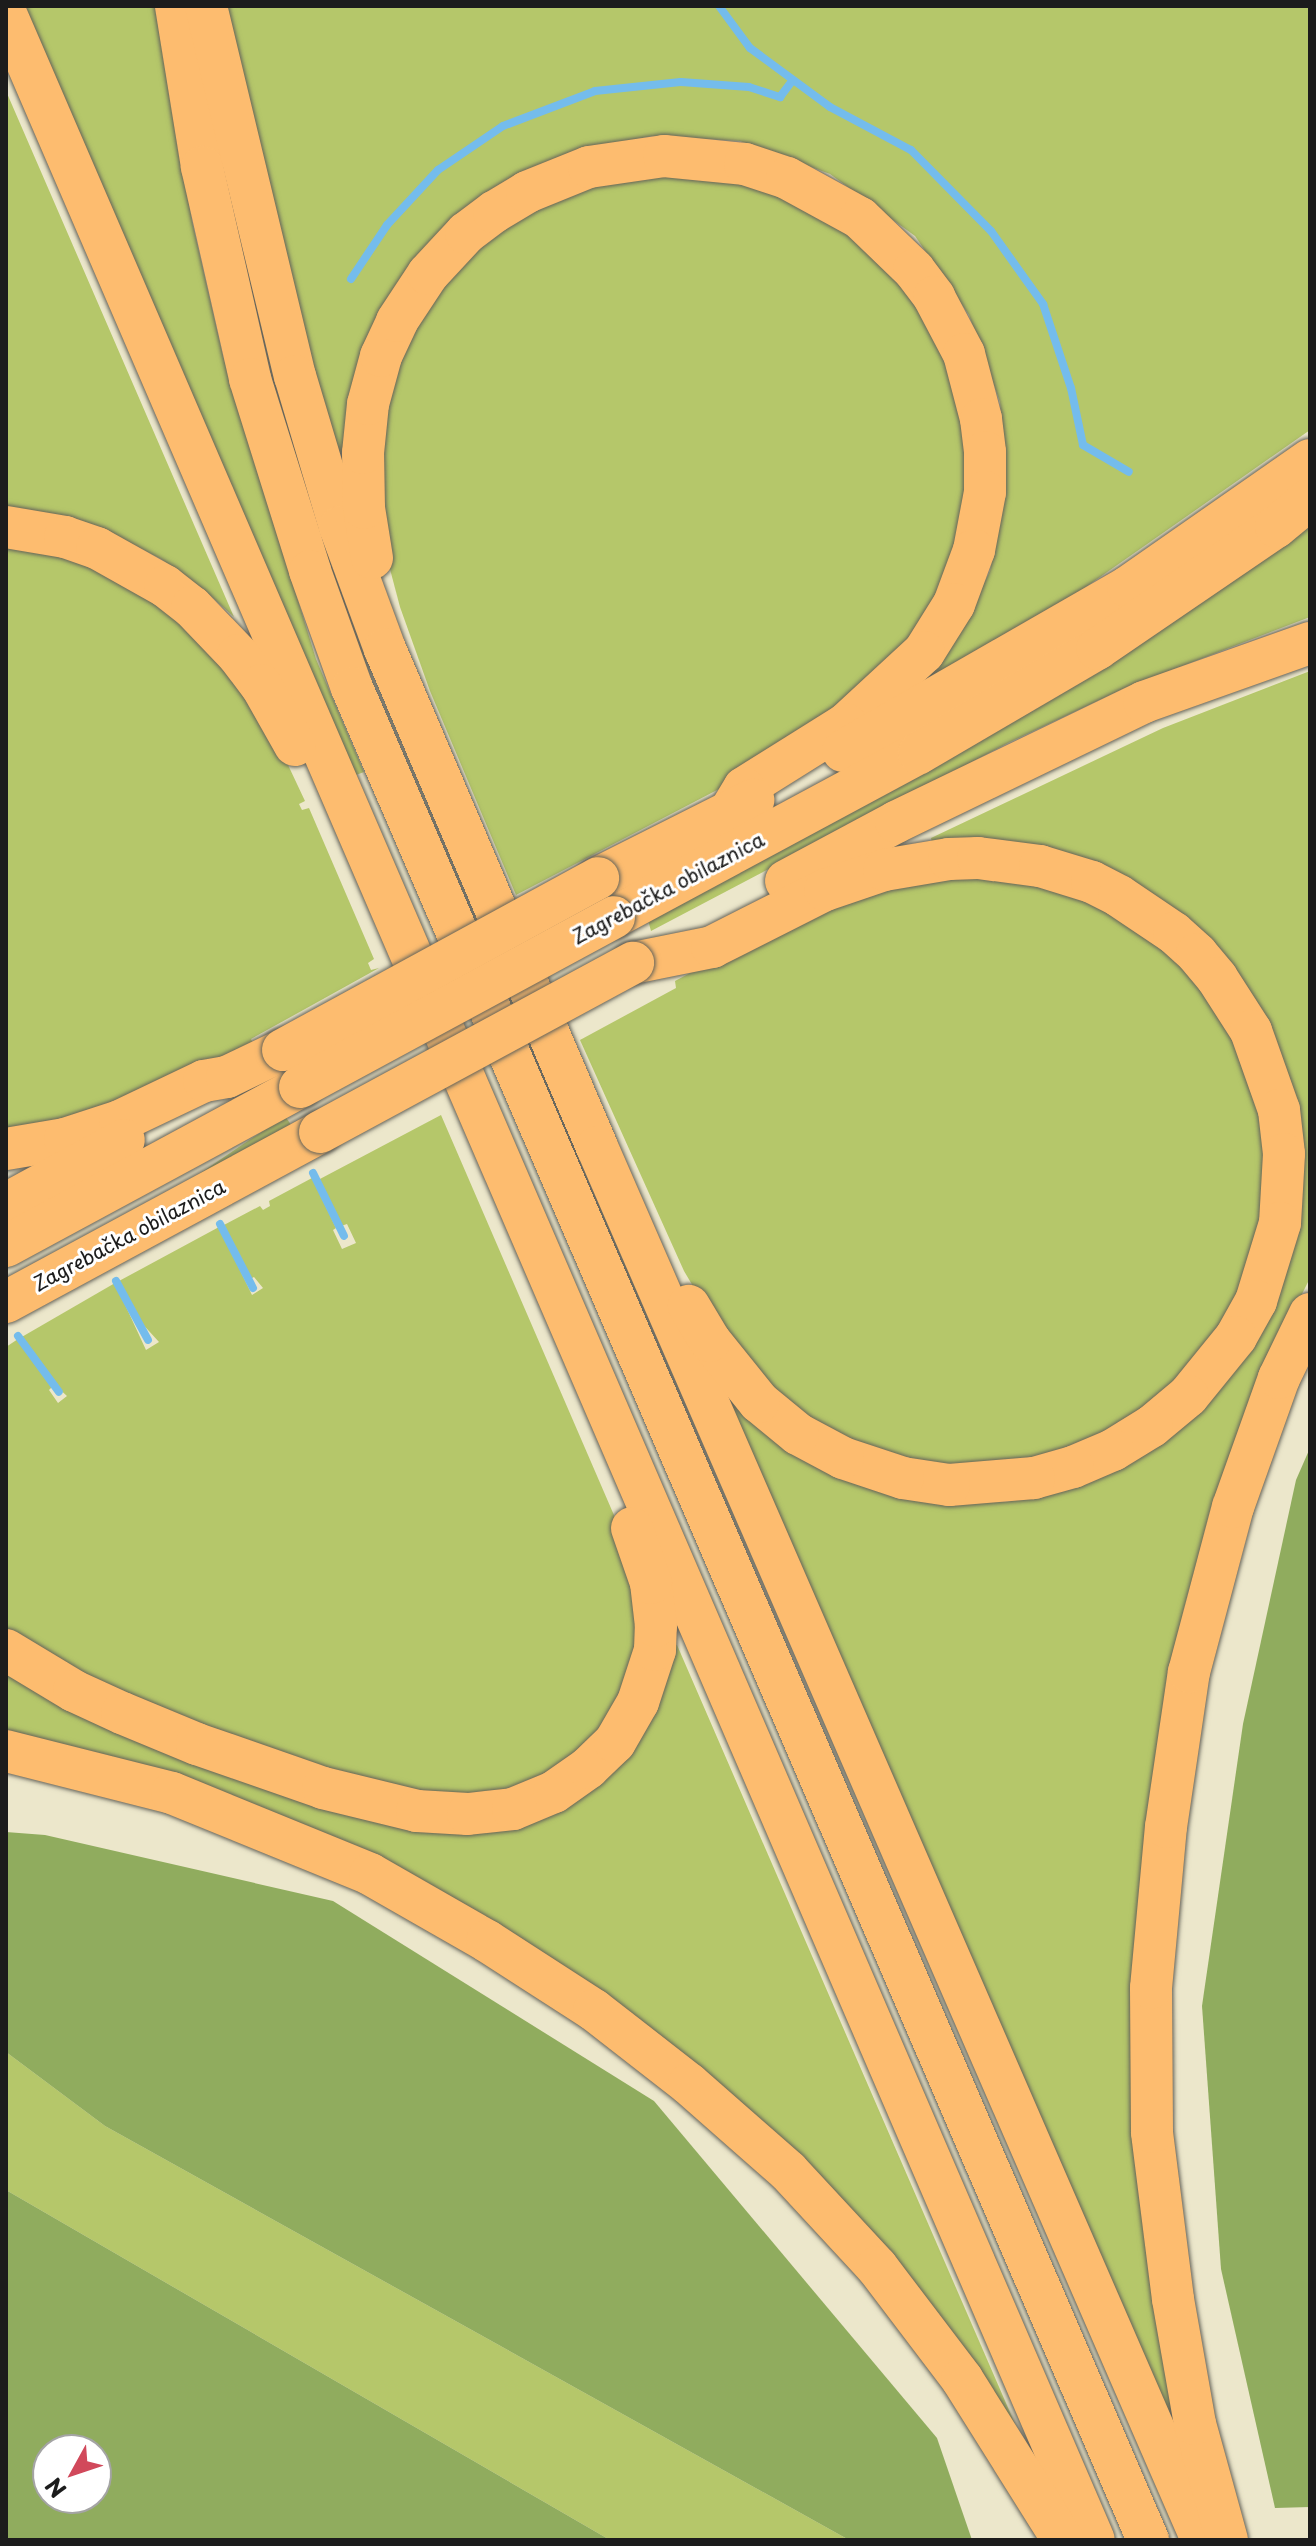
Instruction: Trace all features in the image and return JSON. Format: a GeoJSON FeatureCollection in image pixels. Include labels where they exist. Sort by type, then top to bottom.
{"type":"FeatureCollection","features":[{"type":"Feature","properties":{"kind":"highway"},"geometry":{"type":"LineString","coordinates":[[176,6],[202,167],[244,354],[300,543],[352,688],[1148,2540]]}},
{"type":"Feature","properties":{"kind":"highway"},"geometry":{"type":"LineString","coordinates":[[206,6],[295,376],[340,527],[408,706],[1202,2540]]}},
{"type":"Feature","properties":{"kind":"highway"},"geometry":{"type":"LineString","coordinates":[[6,14],[1094,2540]]}},
{"type":"Feature","properties":{"kind":"highway"},"geometry":{"type":"LineString","coordinates":[[408,706],[403,655],[373,559],[364,508],[363,453],[368,404],[381,356],[412,297],[445,254],[494,212],[527,192],[589,167],[664,156],[711,158],[787,178],[860,218],[890,244],[934,297],[964,354],[975,388],[981,419],[985,492],[974,550],[964,579],[954,604],[924,652],[846,724],[744,788],[729,813]]}},
{"type":"Feature","properties":{"kind":"highway"},"geometry":{"type":"LineString","coordinates":[[6,1149],[94,1130],[204,1081],[227,1077],[283,1050],[598,878],[729,813],[871,736],[1128,587],[1310,460]]}},
{"type":"Feature","properties":{"kind":"highway","name":"Zagrebačka obilaznica"},"geometry":{"type":"LineString","coordinates":[[6,1246],[919,753],[1097,649],[1276,527],[1310,499]]}},
{"type":"Feature","properties":{"kind":"highway"},"geometry":{"type":"LineString","coordinates":[[6,527],[65,537],[114,556],[165,586],[218,632],[261,685],[281,717],[366,905],[412,954]]}},
{"type":"Feature","properties":{"kind":"highway","name":"Zagrebačka obilaznica"},"geometry":{"type":"LineString","coordinates":[[6,1302],[896,822],[1144,702],[1310,643]]}},
{"type":"Feature","properties":{"kind":"highway"},"geometry":{"type":"LineString","coordinates":[[597,1147],[630,1188],[683,1297],[710,1341],[759,1402],[798,1434],[843,1458],[903,1478],[949,1485],[1034,1478],[1073,1467],[1113,1450],[1152,1426],[1188,1396],[1236,1337],[1256,1301],[1280,1223],[1284,1154],[1279,1110],[1251,1031],[1217,978],[1197,954],[1149,914],[1092,882],[1011,861],[949,859],[920,863],[825,890],[712,947],[633,963]]}},
{"type":"Feature","properties":{"kind":"highway"},"geometry":{"type":"LineString","coordinates":[[6,1204],[211,1093],[227,1077]]}},
{"type":"Feature","properties":{"kind":"highway"},"geometry":{"type":"LineString","coordinates":[[6,1330],[81,1287],[114,1243]]}},
{"type":"Feature","properties":{"kind":"highway"},"geometry":{"type":"LineString","coordinates":[[1227,2540],[1195,2424],[1173,2299],[1152,2132],[1151,1988],[1166,1827],[1189,1672],[1233,1507],[1279,1378],[1310,1314]]}},
{"type":"Feature","properties":{"kind":"highway"},"geometry":{"type":"LineString","coordinates":[[6,1650],[74,1691],[122,1713],[323,1788],[383,1804],[446,1814],[513,1809],[536,1800],[570,1783],[615,1742],[638,1702],[655,1650],[651,1583],[611,1480],[609,1411]]}},
{"type":"Feature","properties":{"kind":"highway"},"geometry":{"type":"LineString","coordinates":[[6,1751],[53,1760],[172,1793],[357,1868],[487,1941],[594,2010],[689,2084],[788,2171],[877,2267],[962,2379],[1063,2540]]}},
{"type":"Feature","properties":{"kind":"green space"},"geometry":{"type":"Polygon","coordinates":[[[23,6],[157,6],[192,221],[223,356],[316,659],[364,772],[356,775],[23,6]]]}},
{"type":"Feature","properties":{"kind":"green space"},"geometry":{"type":"Polygon","coordinates":[[[222,6],[1310,6],[1310,430],[1063,603],[913,692],[966,620],[990,571],[1006,490],[1000,402],[969,315],[915,236],[830,174],[740,141],[652,136],[574,152],[447,225],[341,453],[336,449],[305,346],[222,6]]]}},
{"type":"Feature","properties":{"kind":"green space"},"geometry":{"type":"Polygon","coordinates":[[[6,91],[234,617],[203,589],[161,559],[107,531],[6,511],[6,91]]]}},
{"type":"Feature","properties":{"kind":"green space"},"geometry":{"type":"Polygon","coordinates":[[[676,174],[760,186],[848,231],[914,300],[936,337],[954,381],[963,418],[967,466],[963,514],[951,561],[935,600],[909,642],[884,671],[719,789],[516,895],[430,691],[400,607],[386,554],[380,430],[394,372],[420,317],[457,267],[495,233],[540,204],[586,186],[676,174]]]}},
{"type":"Feature","properties":{"kind":"green space"},"geometry":{"type":"Polygon","coordinates":[[[1310,521],[1310,617],[1125,688],[1008,743],[651,931],[648,920],[1310,521]]]}},
{"type":"Feature","properties":{"kind":"green space"},"geometry":{"type":"Polygon","coordinates":[[[6,544],[102,566],[205,640],[281,750],[305,801],[299,804],[302,810],[309,808],[374,959],[368,963],[371,970],[379,968],[251,1039],[253,1044],[119,1108],[6,1133],[6,544]]]}},
{"type":"Feature","properties":{"kind":"green space"},"geometry":{"type":"Polygon","coordinates":[[[1310,671],[1310,1278],[1291,1316],[1150,1806],[1191,2464],[727,1402],[730,1398],[938,1501],[1005,1502],[1050,1494],[1105,1473],[1291,1248],[1221,954],[932,843],[931,838],[1163,728],[1310,671]]]}},
{"type":"Feature","properties":{"kind":"green space"},"geometry":{"type":"Polygon","coordinates":[[[947,878],[1003,878],[1056,888],[1109,911],[1183,965],[1220,1011],[1243,1056],[1260,1109],[1267,1159],[1264,1203],[1240,1289],[1221,1326],[1188,1370],[1142,1411],[1090,1443],[1029,1461],[963,1469],[905,1461],[851,1442],[808,1419],[769,1388],[710,1315],[684,1271],[580,1040],[676,988],[675,981],[756,938],[883,888],[947,878]]]}},
{"type":"Feature","properties":{"kind":"green space"},"geometry":{"type":"Polygon","coordinates":[[[441,1115],[623,1536],[635,1570],[640,1652],[607,1726],[550,1777],[466,1801],[349,1780],[101,1687],[6,1631],[6,1347],[18,1339],[43,1375],[53,1386],[49,1390],[58,1403],[67,1396],[43,1374],[20,1338],[115,1283],[146,1350],[159,1342],[138,1319],[119,1281],[219,1227],[252,1295],[263,1288],[254,1277],[250,1279],[222,1226],[260,1206],[263,1210],[270,1206],[269,1201],[312,1178],[336,1228],[333,1230],[342,1249],[356,1243],[347,1224],[341,1226],[318,1180],[441,1115]]]}},
{"type":"Feature","properties":{"kind":"green space"},"geometry":{"type":"Polygon","coordinates":[[[285,1116],[291,1125],[28,1302],[22,1293],[285,1116]]]}},
{"type":"Feature","properties":{"kind":"green space"},"geometry":{"type":"Polygon","coordinates":[[[1310,1448],[1310,2507],[1275,2508],[1221,2269],[1202,2006],[1243,1724],[1296,1480],[1310,1448]]]}},
{"type":"Feature","properties":{"kind":"green space"},"geometry":{"type":"Polygon","coordinates":[[[673,1644],[677,1645],[1019,2433],[597,1994],[6,1736],[6,1671],[196,1763],[560,1808],[673,1644]]]}},
{"type":"Feature","properties":{"kind":"green space"},"geometry":{"type":"Polygon","coordinates":[[[6,1832],[45,1835],[333,1901],[654,2101],[937,2438],[972,2540],[849,2540],[105,2126],[6,2052],[6,1832]]]}},
{"type":"Feature","properties":{"kind":"green space"},"geometry":{"type":"Polygon","coordinates":[[[6,2052],[105,2126],[849,2540],[610,2540],[6,2190],[6,2052]]]}},
{"type":"Feature","properties":{"kind":"green space"},"geometry":{"type":"Polygon","coordinates":[[[6,2190],[610,2540],[6,2540],[6,2190]]]}},
{"type":"Feature","properties":{"kind":"waterway"},"geometry":{"type":"LineString","coordinates":[[719,6],[750,48],[830,107],[911,150],[991,231],[1043,304],[1071,388],[1083,445],[1129,472]]}},
{"type":"Feature","properties":{"kind":"waterway"},"geometry":{"type":"LineString","coordinates":[[351,279],[387,225],[438,170],[503,126],[595,91],[681,82],[749,87],[780,97],[793,80]]}},
{"type":"Feature","properties":{"kind":"waterway"},"geometry":{"type":"LineString","coordinates":[[313,1173],[344,1236]]}},
{"type":"Feature","properties":{"kind":"waterway"},"geometry":{"type":"LineString","coordinates":[[220,1224],[253,1288]]}},
{"type":"Feature","properties":{"kind":"waterway"},"geometry":{"type":"LineString","coordinates":[[116,1281],[148,1340]]}},
{"type":"Feature","properties":{"kind":"waterway"},"geometry":{"type":"LineString","coordinates":[[18,1336],[59,1392]]}}]}
